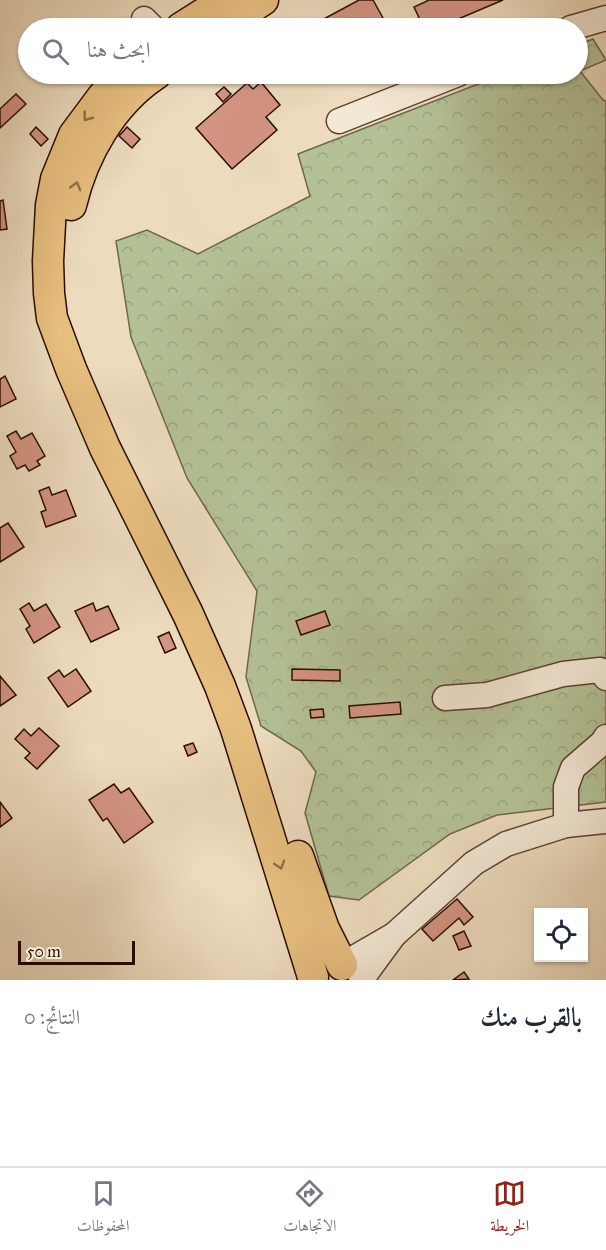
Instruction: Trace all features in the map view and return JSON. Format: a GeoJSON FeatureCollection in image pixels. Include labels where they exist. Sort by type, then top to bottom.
{"type":"FeatureCollection","features":[{"type":"Feature","properties":{"kind":"main road"},"geometry":{"type":"LineString","coordinates":[[197,18],[225,0]]}},
{"type":"Feature","properties":{"kind":"main road"},"geometry":{"type":"LineString","coordinates":[[235,18],[263,0]]}},
{"type":"Feature","properties":{"kind":"main road"},"geometry":{"type":"LineString","coordinates":[[116,84],[103,96],[74,135],[56,179],[51,205],[48,261],[52,318],[105,448],[220,686],[236,729],[313,978]]}},
{"type":"Feature","properties":{"kind":"main road"},"geometry":{"type":"LineString","coordinates":[[142,84],[117,110],[103,129],[78,176],[70,205],[65,248],[67,295],[72,321],[86,361],[124,448],[238,686],[312,899],[352,975]]}},
{"type":"Feature","properties":{"kind":"main road"},"geometry":{"type":"LineString","coordinates":[[313,978],[316,971],[328,964],[352,975]]}},
{"type":"Feature","properties":{"kind":"street"},"geometry":{"type":"LineString","coordinates":[[588,23],[606,18]]}},
{"type":"Feature","properties":{"kind":"street"},"geometry":{"type":"LineString","coordinates":[[339,121],[433,84]]}},
{"type":"Feature","properties":{"kind":"street"},"geometry":{"type":"LineString","coordinates":[[445,698],[488,695],[583,670],[600,669],[606,678]]}},
{"type":"Feature","properties":{"kind":"street"},"geometry":{"type":"LineString","coordinates":[[566,825],[566,787],[573,768],[606,737]]}},
{"type":"Feature","properties":{"kind":"street"},"geometry":{"type":"LineString","coordinates":[[352,975],[474,863],[506,844],[566,825],[606,821]]}},
{"type":"Feature","properties":{"kind":"green space"},"geometry":{"type":"Polygon","coordinates":[[[593,39],[606,60],[588,68],[588,41],[593,39]]]}},
{"type":"Feature","properties":{"kind":"green space"},"geometry":{"type":"Polygon","coordinates":[[[588,81],[606,101],[606,802],[497,815],[450,834],[359,900],[329,896],[305,813],[316,772],[301,751],[261,726],[246,677],[257,591],[187,478],[131,337],[116,241],[147,230],[198,254],[310,196],[298,154],[478,84],[588,84],[588,81]]]}},
{"type":"Feature","properties":{"kind":"building"},"geometry":{"type":"Polygon","coordinates":[[[359,0],[373,0],[383,18],[326,18],[359,0]]]}},
{"type":"Feature","properties":{"kind":"building"},"geometry":{"type":"Polygon","coordinates":[[[429,0],[503,0],[461,18],[419,18],[414,7],[429,0]]]}},
{"type":"Feature","properties":{"kind":"building"},"geometry":{"type":"Polygon","coordinates":[[[246,84],[253,89],[259,84],[263,84],[280,105],[266,117],[277,130],[232,169],[196,128],[246,84]]]}},
{"type":"Feature","properties":{"kind":"building"},"geometry":{"type":"Polygon","coordinates":[[[224,87],[231,94],[223,102],[216,94],[224,87]]]}},
{"type":"Feature","properties":{"kind":"building"},"geometry":{"type":"Polygon","coordinates":[[[16,94],[26,104],[0,128],[0,109],[16,94]]]}},
{"type":"Feature","properties":{"kind":"building"},"geometry":{"type":"Polygon","coordinates":[[[36,127],[48,139],[41,146],[30,134],[36,127]]]}},
{"type":"Feature","properties":{"kind":"building"},"geometry":{"type":"Polygon","coordinates":[[[127,127],[140,139],[132,148],[119,136],[127,127]]]}},
{"type":"Feature","properties":{"kind":"building"},"geometry":{"type":"Polygon","coordinates":[[[3,200],[7,229],[0,230],[0,201],[3,200]]]}},
{"type":"Feature","properties":{"kind":"building"},"geometry":{"type":"Polygon","coordinates":[[[5,376],[16,399],[0,407],[0,379],[5,376]]]}},
{"type":"Feature","properties":{"kind":"building"},"geometry":{"type":"Polygon","coordinates":[[[16,431],[21,439],[32,433],[45,456],[37,461],[40,465],[29,471],[25,465],[17,469],[10,456],[16,452],[7,436],[16,431]]]}},
{"type":"Feature","properties":{"kind":"building"},"geometry":{"type":"Polygon","coordinates":[[[49,487],[52,495],[66,490],[76,516],[46,527],[41,512],[46,510],[39,491],[49,487]]]}},
{"type":"Feature","properties":{"kind":"building"},"geometry":{"type":"Polygon","coordinates":[[[8,523],[24,547],[0,562],[0,528],[8,523]]]}},
{"type":"Feature","properties":{"kind":"building"},"geometry":{"type":"Polygon","coordinates":[[[29,603],[34,611],[46,604],[60,627],[34,643],[26,629],[30,626],[20,609],[29,603]]]}},
{"type":"Feature","properties":{"kind":"building"},"geometry":{"type":"Polygon","coordinates":[[[93,603],[96,611],[108,606],[119,629],[91,642],[75,611],[93,603]]]}},
{"type":"Feature","properties":{"kind":"building"},"geometry":{"type":"Polygon","coordinates":[[[325,611],[330,625],[301,635],[296,621],[325,611]]]}},
{"type":"Feature","properties":{"kind":"building"},"geometry":{"type":"Polygon","coordinates":[[[169,632],[176,648],[165,653],[158,637],[169,632]]]}},
{"type":"Feature","properties":{"kind":"building"},"geometry":{"type":"Polygon","coordinates":[[[76,669],[91,691],[68,707],[48,678],[59,670],[64,677],[76,669]]]}},
{"type":"Feature","properties":{"kind":"building"},"geometry":{"type":"Polygon","coordinates":[[[292,669],[340,670],[340,681],[292,680],[292,669]]]}},
{"type":"Feature","properties":{"kind":"building"},"geometry":{"type":"Polygon","coordinates":[[[0,676],[16,695],[0,706],[0,676]]]}},
{"type":"Feature","properties":{"kind":"building"},"geometry":{"type":"Polygon","coordinates":[[[400,702],[401,714],[350,718],[349,706],[400,702]]]}},
{"type":"Feature","properties":{"kind":"building"},"geometry":{"type":"Polygon","coordinates":[[[323,709],[324,717],[311,718],[310,710],[323,709]]]}},
{"type":"Feature","properties":{"kind":"building"},"geometry":{"type":"Polygon","coordinates":[[[39,728],[59,746],[37,769],[25,758],[30,753],[15,739],[24,729],[31,736],[39,728]]]}},
{"type":"Feature","properties":{"kind":"building"},"geometry":{"type":"Polygon","coordinates":[[[193,743],[197,752],[188,756],[184,746],[193,743]]]}},
{"type":"Feature","properties":{"kind":"building"},"geometry":{"type":"Polygon","coordinates":[[[114,784],[121,793],[129,788],[153,822],[124,843],[107,818],[103,821],[89,800],[114,784]]]}},
{"type":"Feature","properties":{"kind":"building"},"geometry":{"type":"Polygon","coordinates":[[[0,802],[12,818],[0,827],[0,802]]]}},
{"type":"Feature","properties":{"kind":"building"},"geometry":{"type":"Polygon","coordinates":[[[457,899],[473,917],[464,925],[459,918],[433,941],[422,929],[457,899]]]}},
{"type":"Feature","properties":{"kind":"building"},"geometry":{"type":"Polygon","coordinates":[[[464,931],[471,946],[459,950],[453,936],[464,931]]]}},
{"type":"Feature","properties":{"kind":"building"},"geometry":{"type":"Polygon","coordinates":[[[464,972],[469,979],[453,980],[464,972]]]}}]}
